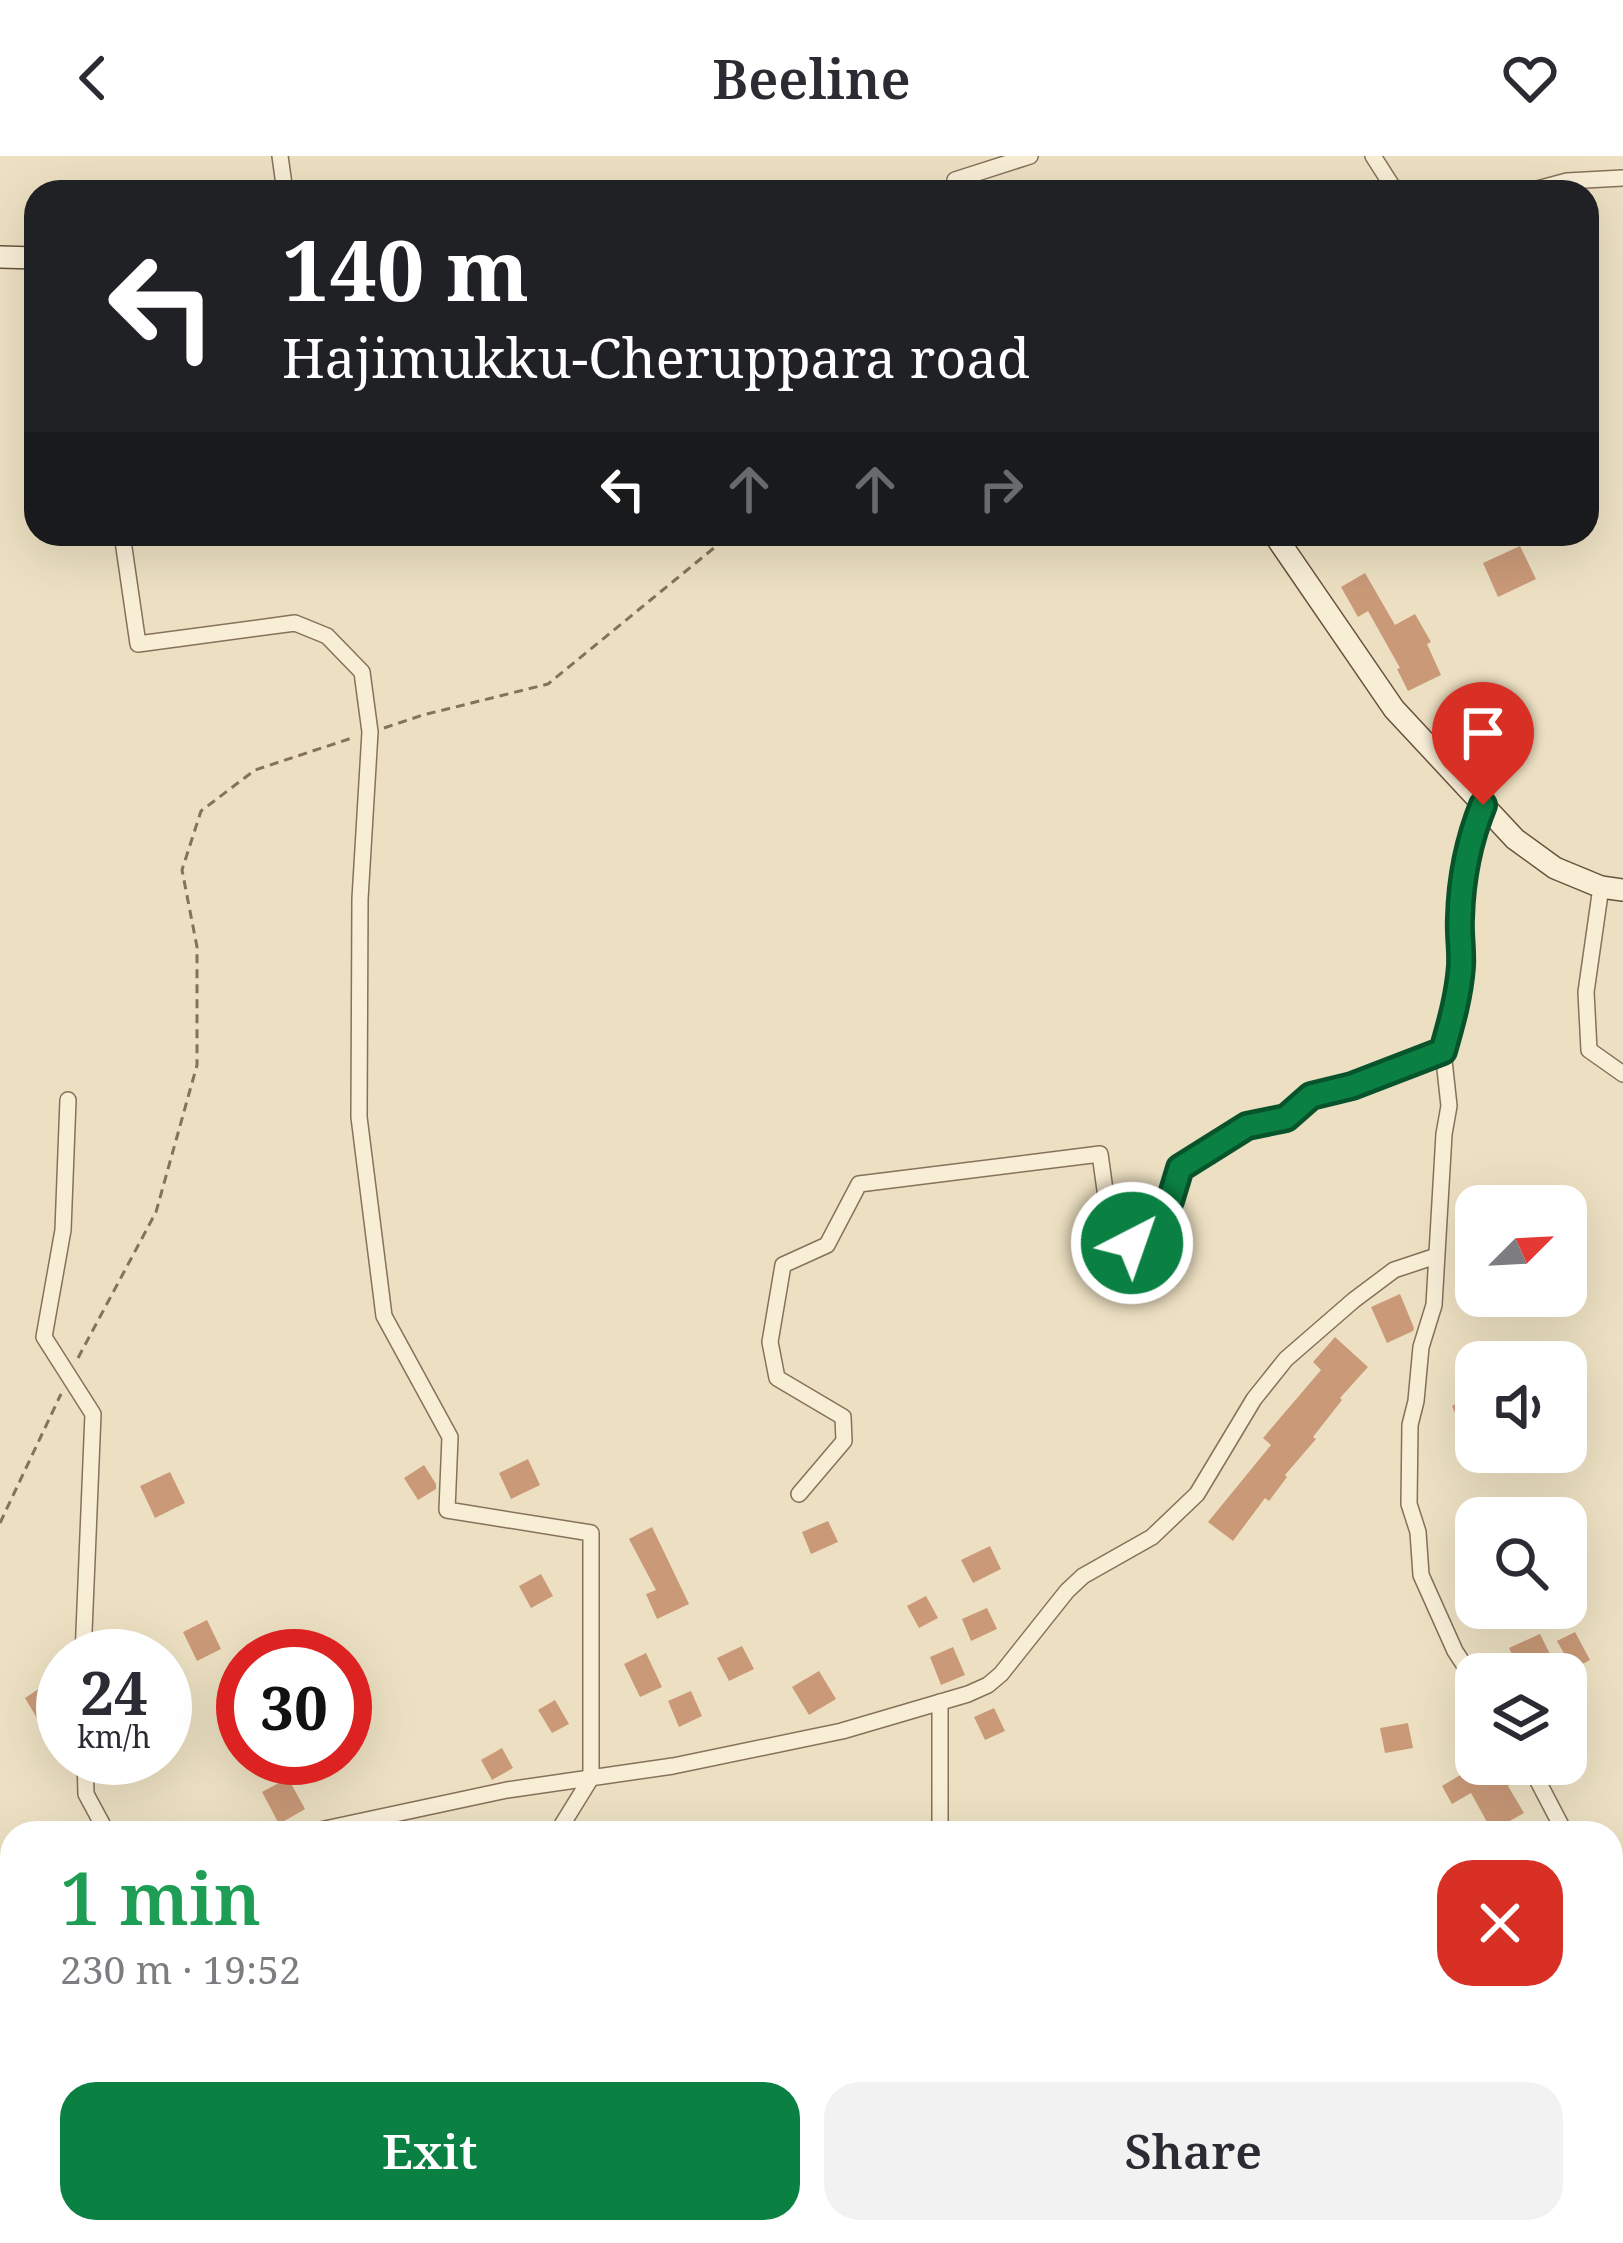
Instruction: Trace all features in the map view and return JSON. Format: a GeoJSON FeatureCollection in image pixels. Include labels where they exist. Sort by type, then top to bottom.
{"type":"FeatureCollection","features":[{"type":"Feature","properties":{"kind":"main road"},"geometry":{"type":"LineString","coordinates":[[1282,546],[1394,709],[1515,839],[1555,868],[1612,888]]}},
{"type":"Feature","properties":{"kind":"street"},"geometry":{"type":"LineString","coordinates":[[955,180],[1030,156]]}},
{"type":"Feature","properties":{"kind":"street"},"geometry":{"type":"LineString","coordinates":[[1586,180],[1623,178]]}},
{"type":"Feature","properties":{"kind":"street"},"geometry":{"type":"LineString","coordinates":[[124,546],[138,644],[295,623],[327,636],[362,672],[370,732],[360,899],[359,1117],[385,1316],[450,1437],[447,1510],[591,1533],[591,1778],[564,1821]]}},
{"type":"Feature","properties":{"kind":"street"},"geometry":{"type":"LineString","coordinates":[[1456,1653],[1421,1575],[1418,1532],[1409,1504],[1410,1425],[1421,1347],[1434,1305],[1449,1106],[1443,1051],[1461,964],[1463,877],[1470,838],[1483,805]]}},
{"type":"Feature","properties":{"kind":"street"},"geometry":{"type":"LineString","coordinates":[[1612,888],[1586,992],[1589,1050],[1623,1074]]}},
{"type":"Feature","properties":{"kind":"street"},"geometry":{"type":"LineString","coordinates":[[800,1494],[844,1441],[843,1417],[777,1378],[770,1342],[783,1265],[826,1245],[859,1184],[1100,1154],[1110,1226],[1132,1243],[1170,1201],[1180,1168],[1196,1157],[1247,1126],[1286,1118],[1311,1096],[1352,1086],[1443,1051]]}},
{"type":"Feature","properties":{"kind":"street"},"geometry":{"type":"LineString","coordinates":[[68,1100],[63,1230],[44,1337],[94,1414],[84,1629]]}},
{"type":"Feature","properties":{"kind":"street"},"geometry":{"type":"LineString","coordinates":[[363,1821],[507,1790],[673,1766],[842,1731],[988,1685],[1083,1576],[1152,1537],[1197,1494],[1254,1399],[1286,1359],[1394,1270],[1436,1256]]}},
{"type":"Feature","properties":{"kind":"street"},"geometry":{"type":"LineString","coordinates":[[940,1702],[940,1821]]}},
{"type":"Feature","properties":{"kind":"street"},"geometry":{"type":"LineString","coordinates":[[86,1785],[101,1821]]}},
{"type":"Feature","properties":{"kind":"street"},"geometry":{"type":"LineString","coordinates":[[1540,1785],[1559,1821]]}},
{"type":"Feature","properties":{"kind":"path"},"geometry":{"type":"LineString","coordinates":[[76,1362],[156,1212],[197,1065],[197,947],[182,869],[201,811],[255,770],[423,715],[548,684],[715,546]]}},
{"type":"Feature","properties":{"kind":"path"},"geometry":{"type":"LineString","coordinates":[[0,1522],[66,1384]]}},
{"type":"Feature","properties":{"kind":"building"},"geometry":{"type":"Polygon","coordinates":[[[1520,546],[1536,579],[1498,597],[1483,563],[1520,546]]]}},
{"type":"Feature","properties":{"kind":"building"},"geometry":{"type":"Polygon","coordinates":[[[1365,573],[1395,625],[1415,614],[1431,642],[1427,644],[1441,675],[1408,691],[1368,611],[1358,617],[1341,587],[1365,573]]]}},
{"type":"Feature","properties":{"kind":"building"},"geometry":{"type":"Polygon","coordinates":[[[1400,1294],[1414,1328],[1387,1343],[1371,1307],[1400,1294]]]}},
{"type":"Feature","properties":{"kind":"building"},"geometry":{"type":"Polygon","coordinates":[[[1335,1337],[1368,1367],[1340,1398],[1269,1501],[1265,1498],[1233,1541],[1208,1522],[1271,1445],[1263,1438],[1321,1370],[1313,1362],[1335,1337]]]}},
{"type":"Feature","properties":{"kind":"building"},"geometry":{"type":"Polygon","coordinates":[[[528,1459],[540,1485],[511,1499],[499,1473],[528,1459]]]}},
{"type":"Feature","properties":{"kind":"building"},"geometry":{"type":"Polygon","coordinates":[[[424,1465],[436,1489],[418,1500],[404,1478],[424,1465]]]}},
{"type":"Feature","properties":{"kind":"building"},"geometry":{"type":"Polygon","coordinates":[[[170,1472],[185,1503],[155,1518],[140,1486],[170,1472]]]}},
{"type":"Feature","properties":{"kind":"building"},"geometry":{"type":"Polygon","coordinates":[[[828,1521],[838,1542],[811,1554],[802,1532],[828,1521]]]}},
{"type":"Feature","properties":{"kind":"building"},"geometry":{"type":"Polygon","coordinates":[[[652,1527],[689,1604],[657,1619],[646,1594],[656,1590],[629,1539],[652,1527]]]}},
{"type":"Feature","properties":{"kind":"building"},"geometry":{"type":"Polygon","coordinates":[[[990,1546],[1001,1569],[973,1583],[961,1560],[990,1546]]]}},
{"type":"Feature","properties":{"kind":"building"},"geometry":{"type":"Polygon","coordinates":[[[541,1574],[553,1596],[531,1608],[519,1586],[541,1574]]]}},
{"type":"Feature","properties":{"kind":"building"},"geometry":{"type":"Polygon","coordinates":[[[926,1596],[938,1618],[919,1628],[907,1606],[926,1596]]]}},
{"type":"Feature","properties":{"kind":"building"},"geometry":{"type":"Polygon","coordinates":[[[987,1608],[997,1629],[971,1641],[962,1619],[987,1608]]]}},
{"type":"Feature","properties":{"kind":"building"},"geometry":{"type":"Polygon","coordinates":[[[207,1620],[216,1652],[197,1661],[189,1629],[207,1620]]]}},
{"type":"Feature","properties":{"kind":"building"},"geometry":{"type":"Polygon","coordinates":[[[1575,1632],[1586,1653],[1564,1653],[1557,1641],[1575,1632]]]}},
{"type":"Feature","properties":{"kind":"building"},"geometry":{"type":"Polygon","coordinates":[[[1540,1634],[1550,1653],[1511,1653],[1509,1648],[1540,1634]]]}},
{"type":"Feature","properties":{"kind":"building"},"geometry":{"type":"Polygon","coordinates":[[[742,1646],[754,1669],[729,1681],[717,1658],[742,1646]]]}},
{"type":"Feature","properties":{"kind":"building"},"geometry":{"type":"Polygon","coordinates":[[[953,1647],[965,1675],[941,1685],[930,1657],[953,1647]]]}},
{"type":"Feature","properties":{"kind":"building"},"geometry":{"type":"Polygon","coordinates":[[[646,1653],[662,1687],[640,1697],[624,1664],[646,1653]]]}},
{"type":"Feature","properties":{"kind":"building"},"geometry":{"type":"Polygon","coordinates":[[[819,1671],[836,1699],[809,1715],[792,1687],[819,1671]]]}},
{"type":"Feature","properties":{"kind":"building"},"geometry":{"type":"Polygon","coordinates":[[[36,1691],[36,1716],[25,1698],[36,1691]]]}},
{"type":"Feature","properties":{"kind":"building"},"geometry":{"type":"Polygon","coordinates":[[[691,1691],[702,1716],[679,1727],[668,1701],[691,1691]]]}},
{"type":"Feature","properties":{"kind":"building"},"geometry":{"type":"Polygon","coordinates":[[[555,1700],[569,1724],[552,1733],[538,1710],[555,1700]]]}},
{"type":"Feature","properties":{"kind":"building"},"geometry":{"type":"Polygon","coordinates":[[[994,1708],[1005,1731],[985,1740],[974,1717],[994,1708]]]}},
{"type":"Feature","properties":{"kind":"building"},"geometry":{"type":"Polygon","coordinates":[[[1408,1723],[1413,1748],[1385,1753],[1380,1728],[1408,1723]]]}},
{"type":"Feature","properties":{"kind":"building"},"geometry":{"type":"Polygon","coordinates":[[[502,1748],[513,1768],[492,1780],[481,1760],[502,1748]]]}},
{"type":"Feature","properties":{"kind":"building"},"geometry":{"type":"Polygon","coordinates":[[[1455,1778],[1455,1785],[1510,1785],[1524,1813],[1510,1821],[1486,1821],[1471,1793],[1452,1804],[1442,1786],[1455,1778]]]}},
{"type":"Feature","properties":{"kind":"building"},"geometry":{"type":"Polygon","coordinates":[[[275,1785],[292,1785],[305,1809],[277,1821],[262,1792],[275,1785]]]}},
{"type":"Feature","properties":{"kind":"route"},"geometry":{"type":"LineString","coordinates":[[1132,1243],[1170,1201],[1180,1168],[1247,1126],[1286,1118],[1311,1096],[1352,1086],[1443,1051],[1461,964],[1463,877],[1470,838],[1483,805]]}}]}
